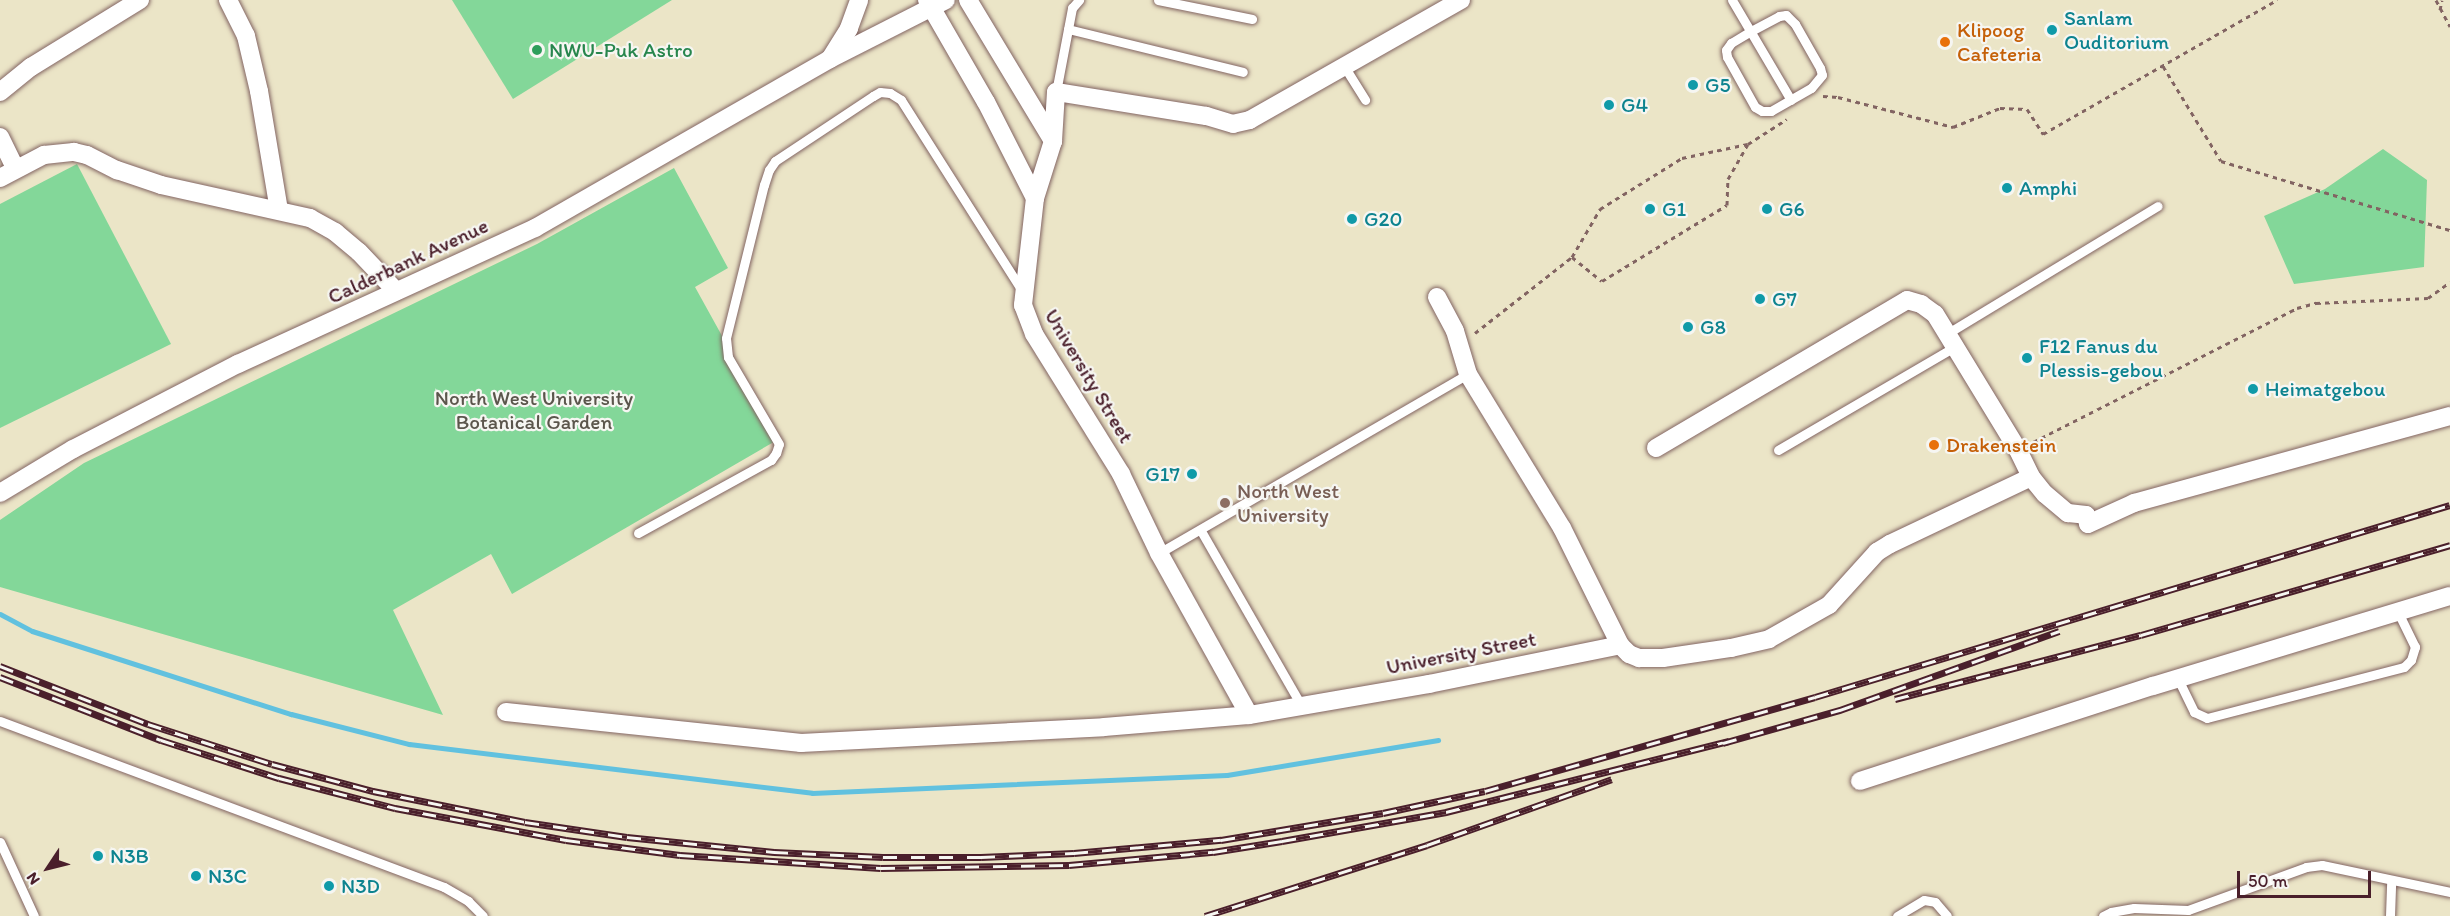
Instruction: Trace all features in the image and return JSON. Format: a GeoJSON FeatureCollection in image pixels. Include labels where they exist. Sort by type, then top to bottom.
{"type":"FeatureCollection","features":[{"type":"Feature","properties":{"kind":"street"},"geometry":{"type":"LineString","coordinates":[[0,92],[32,67],[140,0]]}},
{"type":"Feature","properties":{"kind":"street"},"geometry":{"type":"LineString","coordinates":[[228,0],[246,36],[259,92],[279,210]]}},
{"type":"Feature","properties":{"kind":"street","name":"Calderbank Avenue"},"geometry":{"type":"LineString","coordinates":[[830,59],[849,28],[859,0]]}},
{"type":"Feature","properties":{"kind":"street"},"geometry":{"type":"LineString","coordinates":[[968,0],[1053,141]]}},
{"type":"Feature","properties":{"kind":"street"},"geometry":{"type":"LineString","coordinates":[[1056,92],[1206,116],[1233,124],[1250,120],[1461,0]]}},
{"type":"Feature","properties":{"kind":"street"},"geometry":{"type":"LineString","coordinates":[[935,3],[1035,198]]}},
{"type":"Feature","properties":{"kind":"street","name":"Calderbank Avenue"},"geometry":{"type":"LineString","coordinates":[[0,493],[73,449],[238,364],[535,228],[830,59],[935,3]]}},
{"type":"Feature","properties":{"kind":"street","name":"University Street"},"geometry":{"type":"LineString","coordinates":[[1056,92],[1053,141],[1035,198],[1022,291],[1023,305],[1034,334],[1121,474],[1159,553],[1249,715],[1429,684],[1620,645]]}},
{"type":"Feature","properties":{"kind":"street"},"geometry":{"type":"LineString","coordinates":[[0,137],[7,173],[44,155],[74,152],[87,155],[117,170],[161,185],[310,218],[335,232],[359,252],[396,291]]}},
{"type":"Feature","properties":{"kind":"street"},"geometry":{"type":"LineString","coordinates":[[1437,297],[1460,345],[1468,374],[1562,528],[1620,645],[1629,654],[1651,659],[1731,648],[1769,639],[1829,605],[1840,596],[1877,552],[2031,477]]}},
{"type":"Feature","properties":{"kind":"street"},"geometry":{"type":"LineString","coordinates":[[1656,448],[1907,300],[1921,304],[1935,314],[2018,450],[2031,477],[2056,505],[2068,513],[2086,515],[2088,524],[2134,503],[2450,416]]}},
{"type":"Feature","properties":{"kind":"street"},"geometry":{"type":"LineString","coordinates":[[1860,781],[2178,678],[2450,596]]}},
{"type":"Feature","properties":{"kind":"street"},"geometry":{"type":"LineString","coordinates":[[506,712],[801,743],[1104,727],[1249,715]]}},
{"type":"Feature","properties":{"kind":"lane"},"geometry":{"type":"LineString","coordinates":[[1056,92],[1072,8],[1078,0]]}},
{"type":"Feature","properties":{"kind":"lane"},"geometry":{"type":"LineString","coordinates":[[1158,0],[1252,20]]}},
{"type":"Feature","properties":{"kind":"lane"},"geometry":{"type":"LineString","coordinates":[[1732,0],[1791,100]]}},
{"type":"Feature","properties":{"kind":"lane"},"geometry":{"type":"LineString","coordinates":[[1786,15],[1796,24],[1821,68],[1822,75],[1811,88],[1771,111],[1762,111],[1755,107],[1727,57],[1726,50],[1731,43],[1752,31],[1779,16],[1786,15]]}},
{"type":"Feature","properties":{"kind":"lane"},"geometry":{"type":"LineString","coordinates":[[1068,29],[1243,72]]}},
{"type":"Feature","properties":{"kind":"lane"},"geometry":{"type":"LineString","coordinates":[[1344,66],[1365,100]]}},
{"type":"Feature","properties":{"kind":"lane"},"geometry":{"type":"LineString","coordinates":[[638,533],[771,460],[776,453],[779,444],[728,357],[726,338],[764,185],[775,161],[873,96],[890,93],[901,100],[1022,291]]}},
{"type":"Feature","properties":{"kind":"lane"},"geometry":{"type":"LineString","coordinates":[[1778,450],[2158,206]]}},
{"type":"Feature","properties":{"kind":"lane"},"geometry":{"type":"LineString","coordinates":[[1159,553],[1201,531],[1468,374]]}},
{"type":"Feature","properties":{"kind":"lane"},"geometry":{"type":"LineString","coordinates":[[1201,531],[1301,705]]}},
{"type":"Feature","properties":{"kind":"lane"},"geometry":{"type":"LineString","coordinates":[[2178,678],[2194,712],[2207,718],[2404,667],[2411,660],[2415,647],[2398,612]]}},
{"type":"Feature","properties":{"kind":"lane"},"geometry":{"type":"LineString","coordinates":[[2,725],[444,887],[468,901],[483,916]]}},
{"type":"Feature","properties":{"kind":"lane"},"geometry":{"type":"LineString","coordinates":[[0,842],[34,916]]}},
{"type":"Feature","properties":{"kind":"lane"},"geometry":{"type":"LineString","coordinates":[[2103,916],[2111,912],[2134,908],[2188,910],[2306,867],[2338,868],[2450,892]]}},
{"type":"Feature","properties":{"kind":"lane"},"geometry":{"type":"LineString","coordinates":[[2390,916],[2391,880]]}},
{"type":"Feature","properties":{"kind":"lane"},"geometry":{"type":"LineString","coordinates":[[1897,916],[1924,900],[1935,902],[1947,916]]}},
{"type":"Feature","properties":{"kind":"path"},"geometry":{"type":"LineString","coordinates":[[1816,101],[1826,94],[1953,128],[2000,108],[2027,110],[2043,134],[2277,0]]}},
{"type":"Feature","properties":{"kind":"path"},"geometry":{"type":"LineString","coordinates":[[2436,0],[2450,26]]}},
{"type":"Feature","properties":{"kind":"path"},"geometry":{"type":"LineString","coordinates":[[2440,10],[2442,0]]}},
{"type":"Feature","properties":{"kind":"path"},"geometry":{"type":"LineString","coordinates":[[2163,66],[2221,161],[2450,230]]}},
{"type":"Feature","properties":{"kind":"path"},"geometry":{"type":"LineString","coordinates":[[1460,345],[1572,257],[1600,209],[1682,158],[1748,144],[1797,113]]}},
{"type":"Feature","properties":{"kind":"path"},"geometry":{"type":"LineString","coordinates":[[1572,257],[1602,281],[1727,205],[1728,179],[1748,144]]}},
{"type":"Feature","properties":{"kind":"path"},"geometry":{"type":"LineString","coordinates":[[2018,450],[2297,308],[2316,303],[2428,298],[2450,282]]}},
{"type":"Feature","properties":{"kind":"green space","name":"NWU-Puk Astro"},"geometry":{"type":"Polygon","coordinates":[[[452,0],[672,0],[513,99],[452,0]]]}},
{"type":"Feature","properties":{"kind":"green space"},"geometry":{"type":"Polygon","coordinates":[[[2383,149],[2427,180],[2424,267],[2294,284],[2264,216],[2325,189],[2383,149]]]}},
{"type":"Feature","properties":{"kind":"green space"},"geometry":{"type":"Polygon","coordinates":[[[77,164],[171,344],[0,428],[0,204],[77,164]]]}},
{"type":"Feature","properties":{"kind":"green space","name":"North West University Botanical Garden"},"geometry":{"type":"Polygon","coordinates":[[[674,168],[728,268],[695,287],[779,439],[512,594],[491,554],[393,610],[443,715],[0,587],[0,520],[84,463],[537,244],[674,168]]]}},
{"type":"Feature","properties":{"kind":"waterway"},"geometry":{"type":"LineString","coordinates":[[0,614],[32,631],[291,714],[409,744],[812,793],[1227,775],[1438,740]]}},
{"type":"Feature","properties":{"kind":"railway"},"geometry":{"type":"LineString","coordinates":[[0,666],[148,724],[272,764],[373,791],[525,822],[627,837],[774,852],[883,857],[981,857],[1074,853],[1221,840],[1383,813],[1485,791],[1815,697],[2450,505]]}},
{"type":"Feature","properties":{"kind":"railway"},"geometry":{"type":"LineString","coordinates":[[1895,699],[2141,635],[2450,545]]}},
{"type":"Feature","properties":{"kind":"railway"},"geometry":{"type":"LineString","coordinates":[[1723,743],[1840,710],[2059,631]]}},
{"type":"Feature","properties":{"kind":"railway"},"geometry":{"type":"LineString","coordinates":[[0,677],[161,740],[279,778],[395,808],[566,840],[680,855],[881,868],[1069,865],[1213,852],[1446,812],[1729,741]]}},
{"type":"Feature","properties":{"kind":"railway"},"geometry":{"type":"LineString","coordinates":[[1205,916],[1427,845],[1612,779]]}},
{"type":"Feature","properties":{"kind":"place","name":"Sanlam Ouditorium"},"geometry":{"type":"Point","coordinates":[2052,30]}},
{"type":"Feature","properties":{"kind":"place","name":"Klipoog Cafeteria"},"geometry":{"type":"Point","coordinates":[1945,42]}},
{"type":"Feature","properties":{"kind":"place","name":"NWU-Puk Astro"},"geometry":{"type":"Point","coordinates":[537,50]}},
{"type":"Feature","properties":{"kind":"place","name":"G5"},"geometry":{"type":"Point","coordinates":[1693,85]}},
{"type":"Feature","properties":{"kind":"place","name":"G4"},"geometry":{"type":"Point","coordinates":[1609,105]}},
{"type":"Feature","properties":{"kind":"place","name":"Amphi"},"geometry":{"type":"Point","coordinates":[2007,188]}},
{"type":"Feature","properties":{"kind":"place","name":"G1"},"geometry":{"type":"Point","coordinates":[1650,209]}},
{"type":"Feature","properties":{"kind":"place","name":"G6"},"geometry":{"type":"Point","coordinates":[1767,209]}},
{"type":"Feature","properties":{"kind":"place","name":"G20"},"geometry":{"type":"Point","coordinates":[1352,219]}},
{"type":"Feature","properties":{"kind":"place","name":"G7"},"geometry":{"type":"Point","coordinates":[1760,299]}},
{"type":"Feature","properties":{"kind":"place","name":"G8"},"geometry":{"type":"Point","coordinates":[1688,327]}},
{"type":"Feature","properties":{"kind":"place","name":"F12 Fanus du Plessis-gebou"},"geometry":{"type":"Point","coordinates":[2027,358]}},
{"type":"Feature","properties":{"kind":"place","name":"Heimatgebou"},"geometry":{"type":"Point","coordinates":[2253,389]}},
{"type":"Feature","properties":{"kind":"place","name":"Drakenstein"},"geometry":{"type":"Point","coordinates":[1934,445]}},
{"type":"Feature","properties":{"kind":"place","name":"G17"},"geometry":{"type":"Point","coordinates":[1192,474]}},
{"type":"Feature","properties":{"kind":"place","name":"North West University"},"geometry":{"type":"Point","coordinates":[1225,503]}},
{"type":"Feature","properties":{"kind":"place","name":"N3B"},"geometry":{"type":"Point","coordinates":[98,856]}},
{"type":"Feature","properties":{"kind":"place","name":"N3C"},"geometry":{"type":"Point","coordinates":[196,876]}},
{"type":"Feature","properties":{"kind":"place","name":"N3D"},"geometry":{"type":"Point","coordinates":[329,886]}}]}
